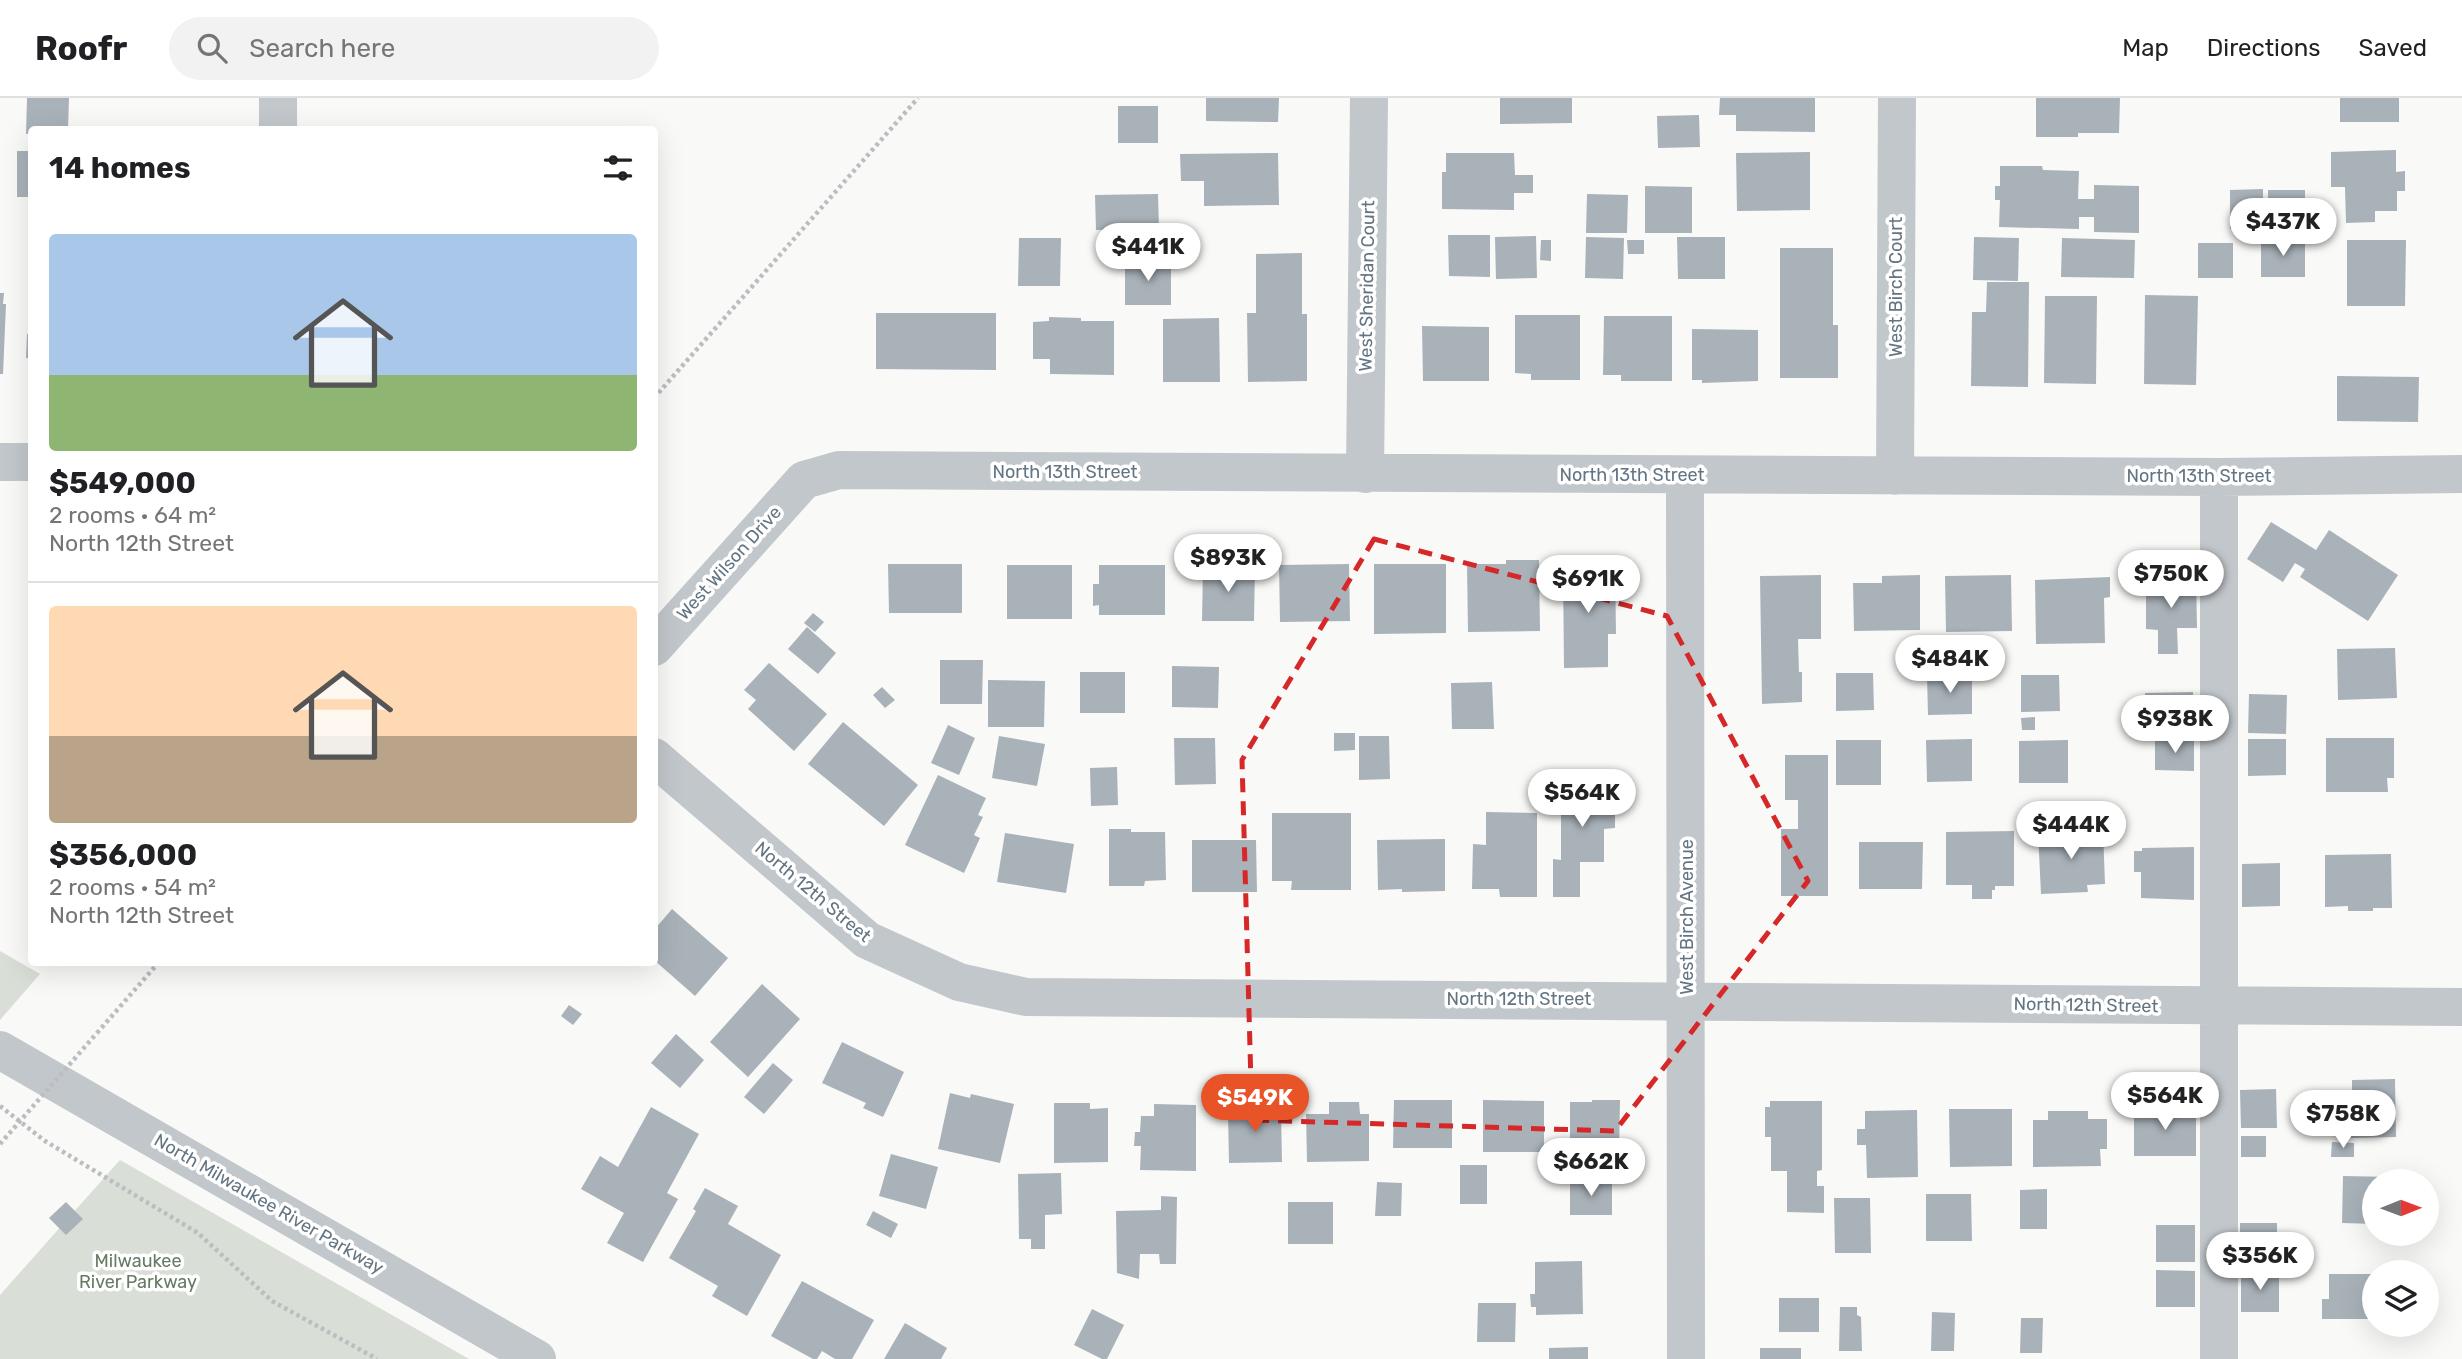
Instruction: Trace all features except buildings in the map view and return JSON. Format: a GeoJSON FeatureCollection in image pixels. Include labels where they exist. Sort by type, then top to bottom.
{"type":"FeatureCollection","features":[{"type":"Feature","properties":{"kind":"street"},"geometry":{"type":"LineString","coordinates":[[278,98],[278,126]]}},
{"type":"Feature","properties":{"kind":"street","name":"West Sheridan Court"},"geometry":{"type":"LineString","coordinates":[[1365,474],[1369,98]]}},
{"type":"Feature","properties":{"kind":"street","name":"West Birch Court"},"geometry":{"type":"LineString","coordinates":[[1895,476],[1897,98]]}},
{"type":"Feature","properties":{"kind":"street"},"geometry":{"type":"LineString","coordinates":[[0,462],[28,462]]}},
{"type":"Feature","properties":{"kind":"street","name":"North 13th Street"},"geometry":{"type":"LineString","coordinates":[[803,480],[839,470],[2218,477],[2462,474]]}},
{"type":"Feature","properties":{"kind":"street","name":"West Birch Avenue"},"geometry":{"type":"LineString","coordinates":[[1685,475],[1686,1359]]}},
{"type":"Feature","properties":{"kind":"street"},"geometry":{"type":"LineString","coordinates":[[2218,477],[2219,1359]]}},
{"type":"Feature","properties":{"kind":"street","name":"West Wilson Drive"},"geometry":{"type":"LineString","coordinates":[[658,643],[803,480]]}},
{"type":"Feature","properties":{"kind":"street","name":"North 12th Street"},"geometry":{"type":"LineString","coordinates":[[658,760],[867,940],[959,982],[1026,997],[2462,1007]]}},
{"type":"Feature","properties":{"kind":"street","name":"North Milwaukee River Parkway"},"geometry":{"type":"LineString","coordinates":[[0,1050],[537,1359]]}},
{"type":"Feature","properties":{"kind":"path"},"geometry":{"type":"LineString","coordinates":[[658,393],[918,98]]}},
{"type":"Feature","properties":{"kind":"path"},"geometry":{"type":"LineString","coordinates":[[0,1144],[156,966]]}},
{"type":"Feature","properties":{"kind":"path"},"geometry":{"type":"LineString","coordinates":[[0,1106],[45,1141],[198,1233],[272,1301],[377,1359]]}},
{"type":"Feature","properties":{"kind":"highlighted area"},"geometry":{"type":"Polygon","coordinates":[[[1374,539],[1667,616],[1808,881],[1615,1131],[1252,1120],[1242,760],[1374,539]]]}},
{"type":"Feature","properties":{"kind":"green space"},"geometry":{"type":"Polygon","coordinates":[[[0,951],[40,974],[0,1020],[0,951]]]}},
{"type":"Feature","properties":{"kind":"green space","name":"Milwaukee River Parkway"},"geometry":{"type":"Polygon","coordinates":[[[120,1160],[469,1359],[0,1359],[0,1295],[120,1160]]]}}]}
